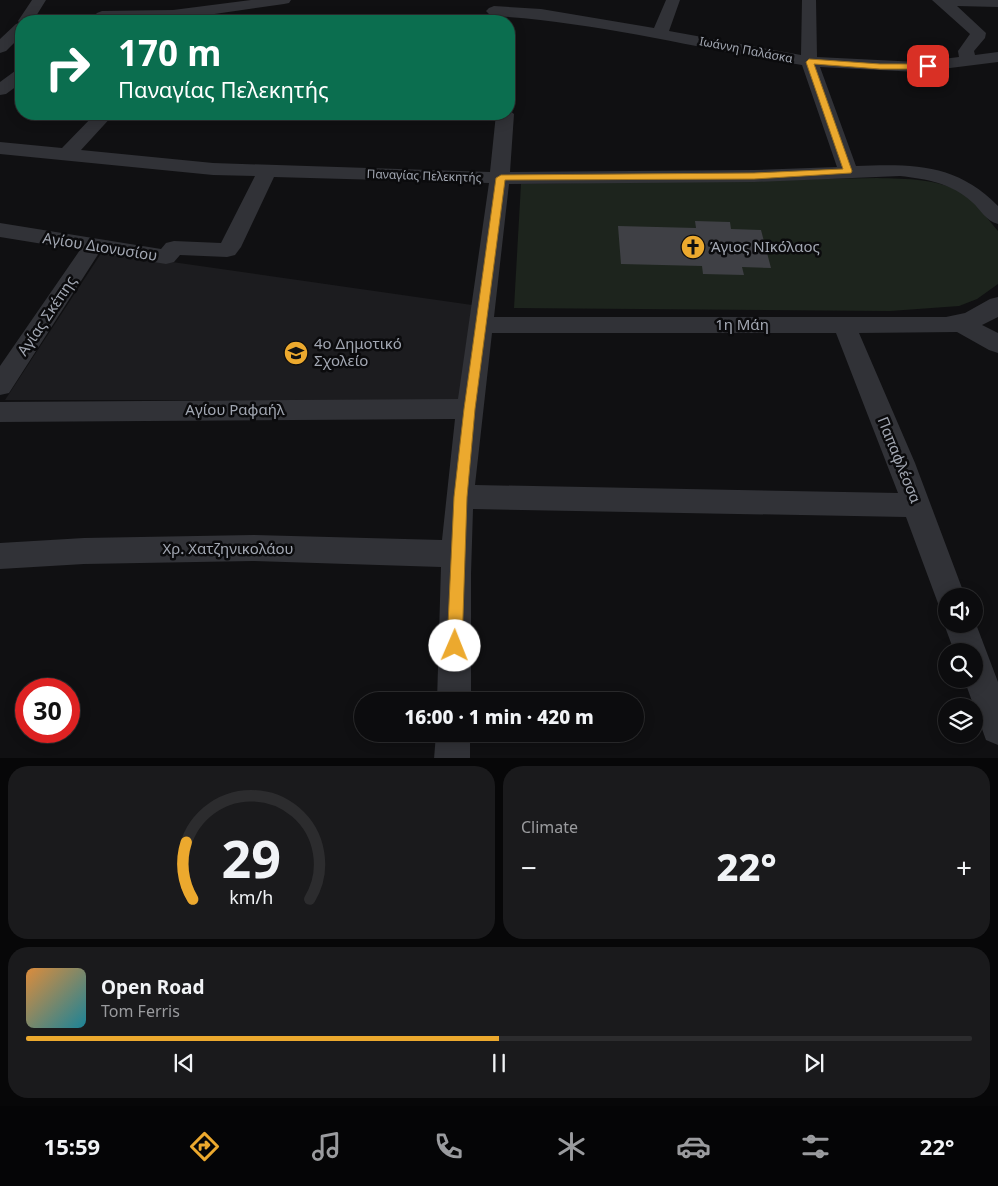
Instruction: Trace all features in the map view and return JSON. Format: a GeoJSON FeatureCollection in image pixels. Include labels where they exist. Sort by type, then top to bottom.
{"type":"FeatureCollection","features":[{"type":"Feature","properties":{"kind":"street"},"geometry":{"type":"LineString","coordinates":[[30,15],[39,0]]}},
{"type":"Feature","properties":{"kind":"street"},"geometry":{"type":"LineString","coordinates":[[104,15],[123,0]]}},
{"type":"Feature","properties":{"kind":"street"},"geometry":{"type":"LineString","coordinates":[[173,15],[284,0]]}},
{"type":"Feature","properties":{"kind":"street"},"geometry":{"type":"LineString","coordinates":[[660,33],[673,0]]}},
{"type":"Feature","properties":{"kind":"street"},"geometry":{"type":"LineString","coordinates":[[806,0],[809,62],[848,171],[900,170],[940,176],[969,190],[998,218]]}},
{"type":"Feature","properties":{"kind":"street"},"geometry":{"type":"LineString","coordinates":[[940,1],[998,3]]}},
{"type":"Feature","properties":{"kind":"street"},"geometry":{"type":"LineString","coordinates":[[940,1],[958,14],[978,33],[977,38],[966,51],[968,61]]}},
{"type":"Feature","properties":{"kind":"street","name":"Ιωάννη Παλάσκα"},"geometry":{"type":"LineString","coordinates":[[494,11],[541,14],[660,33],[809,62],[906,67],[941,65],[998,57]]}},
{"type":"Feature","properties":{"kind":"street"},"geometry":{"type":"LineString","coordinates":[[0,48],[15,33]]}},
{"type":"Feature","properties":{"kind":"street"},"geometry":{"type":"LineString","coordinates":[[0,90],[15,79]]}},
{"type":"Feature","properties":{"kind":"street"},"geometry":{"type":"LineString","coordinates":[[67,154],[99,120]]}},
{"type":"Feature","properties":{"kind":"street"},"geometry":{"type":"LineString","coordinates":[[454,692],[460,497],[501,178],[505,120]]}},
{"type":"Feature","properties":{"kind":"street","name":"Παναγίας Πελεκητής"},"geometry":{"type":"LineString","coordinates":[[0,148],[213,169],[501,178],[754,176],[848,171]]}},
{"type":"Feature","properties":{"kind":"street","name":"Αγίου Διονυσίου"},"geometry":{"type":"LineString","coordinates":[[0,230],[166,257],[174,248],[227,250],[267,171]]}},
{"type":"Feature","properties":{"kind":"street","name":"Αγίας Σκέπης"},"geometry":{"type":"LineString","coordinates":[[0,386],[94,246]]}},
{"type":"Feature","properties":{"kind":"street","name":"1η Μάη"},"geometry":{"type":"LineString","coordinates":[[481,325],[844,325],[960,323],[979,318],[998,305]]}},
{"type":"Feature","properties":{"kind":"street"},"geometry":{"type":"LineString","coordinates":[[960,323],[998,344]]}},
{"type":"Feature","properties":{"kind":"street","name":"Παπαφλέσσα"},"geometry":{"type":"LineString","coordinates":[[844,325],[917,505],[947,588]]}},
{"type":"Feature","properties":{"kind":"street","name":"Αγίου Ραφαήλ"},"geometry":{"type":"LineString","coordinates":[[0,412],[470,409]]}},
{"type":"Feature","properties":{"kind":"street"},"geometry":{"type":"LineString","coordinates":[[460,497],[917,505]]}},
{"type":"Feature","properties":{"kind":"street","name":"Χρ. Χατζηνικολάου"},"geometry":{"type":"LineString","coordinates":[[0,556],[84,551],[244,548],[457,554]]}},
{"type":"Feature","properties":{"kind":"street"},"geometry":{"type":"LineString","coordinates":[[983,686],[998,728]]}},
{"type":"Feature","properties":{"kind":"street"},"geometry":{"type":"LineString","coordinates":[[452,758],[453,742]]}},
{"type":"Feature","properties":{"kind":"shaded area"},"geometry":{"type":"Polygon","coordinates":[[[877,178],[933,182],[954,189],[969,198],[998,231],[998,284],[977,299],[959,306],[890,311],[514,308],[521,184],[877,178]]]}},
{"type":"Feature","properties":{"kind":"shaded area","name":"4ο Δημοτικό Σχολείο"},"geometry":{"type":"Polygon","coordinates":[[[102,252],[472,305],[459,400],[5,400],[102,252]]]}},
{"type":"Feature","properties":{"kind":"building","name":"Άγιος ΝΙκόλαος"},"geometry":{"type":"Polygon","coordinates":[[[695,221],[730,222],[731,229],[761,230],[771,268],[742,267],[744,275],[703,274],[702,266],[621,264],[618,226],[696,228],[695,221]]]}},
{"type":"Feature","properties":{"kind":"place","name":"Άγιος ΝΙκόλαος"},"geometry":{"type":"Point","coordinates":[693,247]}},
{"type":"Feature","properties":{"kind":"place","name":"4ο Δημοτικό Σχολείο"},"geometry":{"type":"Point","coordinates":[296,353]}},
{"type":"Feature","properties":{"kind":"route"},"geometry":{"type":"LineString","coordinates":[[455,646],[460,497],[501,178],[754,176],[848,171],[809,62],[880,67],[928,66]]}}]}
